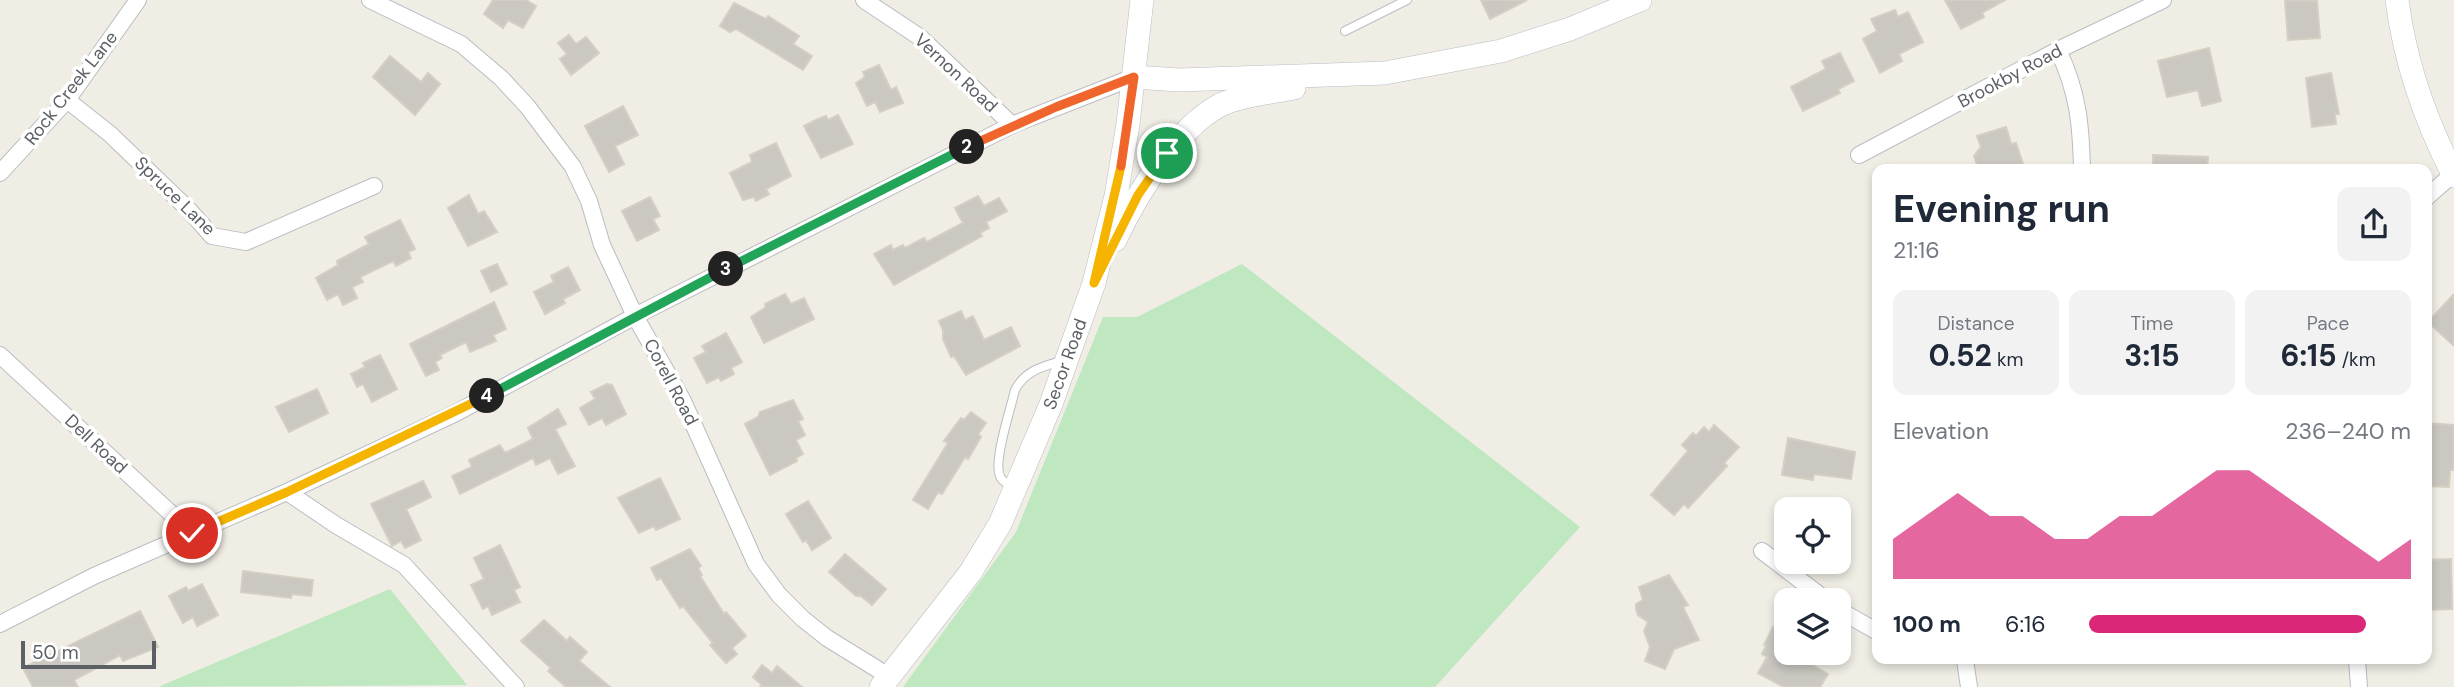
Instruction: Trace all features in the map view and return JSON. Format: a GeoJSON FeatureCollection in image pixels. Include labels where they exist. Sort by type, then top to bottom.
{"type":"FeatureCollection","features":[{"type":"Feature","properties":{"kind":"main road","name":"Secor Road"},"geometry":{"type":"LineString","coordinates":[[886,682],[970,573],[1000,524],[1017,489],[1067,359],[1094,283],[1116,195],[1134,77],[1142,0]]}},
{"type":"Feature","properties":{"kind":"main road"},"geometry":{"type":"LineString","coordinates":[[1094,283],[1138,195],[1167,153],[1194,124],[1229,101],[1359,76],[1437,65],[1501,51],[1570,29],[1640,0]]}},
{"type":"Feature","properties":{"kind":"main road"},"geometry":{"type":"LineString","coordinates":[[2397,0],[2407,59],[2417,91],[2431,129],[2454,175]]}},
{"type":"Feature","properties":{"kind":"main road"},"geometry":{"type":"LineString","coordinates":[[1134,77],[1179,80],[1359,76]]}},
{"type":"Feature","properties":{"kind":"street","name":"Rock Creek Lane"},"geometry":{"type":"LineString","coordinates":[[0,173],[67,100],[138,0]]}},
{"type":"Feature","properties":{"kind":"street","name":"Corell Road"},"geometry":{"type":"LineString","coordinates":[[370,0],[461,44],[501,78],[527,106],[573,167],[589,201],[602,245],[635,316],[683,401],[756,564],[779,595],[803,619],[886,682]]}},
{"type":"Feature","properties":{"kind":"street","name":"Vernon Road"},"geometry":{"type":"LineString","coordinates":[[864,0],[921,38],[1012,125]]}},
{"type":"Feature","properties":{"kind":"street","name":"Brookby Road"},"geometry":{"type":"LineString","coordinates":[[1858,155],[2058,50],[2163,0]]}},
{"type":"Feature","properties":{"kind":"street"},"geometry":{"type":"LineString","coordinates":[[2058,50],[2072,80],[2079,116],[2082,164]]}},
{"type":"Feature","properties":{"kind":"street"},"geometry":{"type":"LineString","coordinates":[[0,624],[94,576],[287,492],[456,413],[635,316],[1012,125],[1134,77]]}},
{"type":"Feature","properties":{"kind":"street","name":"Spruce Lane"},"geometry":{"type":"LineString","coordinates":[[67,100],[110,134],[190,210],[212,236],[246,242],[374,186]]}},
{"type":"Feature","properties":{"kind":"street"},"geometry":{"type":"LineString","coordinates":[[2432,193],[2454,175]]}},
{"type":"Feature","properties":{"kind":"street","name":"Dell Road"},"geometry":{"type":"LineString","coordinates":[[0,355],[192,533]]}},
{"type":"Feature","properties":{"kind":"street"},"geometry":{"type":"LineString","coordinates":[[287,492],[404,565],[516,687]]}},
{"type":"Feature","properties":{"kind":"street"},"geometry":{"type":"LineString","coordinates":[[1762,551],[1810,588]]}},
{"type":"Feature","properties":{"kind":"street"},"geometry":{"type":"LineString","coordinates":[[1851,617],[1872,629]]}},
{"type":"Feature","properties":{"kind":"street"},"geometry":{"type":"LineString","coordinates":[[1966,664],[1969,687]]}},
{"type":"Feature","properties":{"kind":"street"},"geometry":{"type":"LineString","coordinates":[[2357,664],[2359,687]]}},
{"type":"Feature","properties":{"kind":"lane"},"geometry":{"type":"LineString","coordinates":[[1345,31],[1407,0]]}},
{"type":"Feature","properties":{"kind":"lane"},"geometry":{"type":"LineString","coordinates":[[1017,489],[1002,480],[999,474],[999,460],[1015,390],[1020,380],[1035,369],[1067,359]]}},
{"type":"Feature","properties":{"kind":"green space"},"geometry":{"type":"Polygon","coordinates":[[[1242,264],[1580,527],[1435,687],[903,687],[1016,532],[1103,317],[1137,317],[1242,264]]]}},
{"type":"Feature","properties":{"kind":"green space"},"geometry":{"type":"Polygon","coordinates":[[[390,589],[467,685],[158,687],[390,589]]]}},
{"type":"Feature","properties":{"kind":"building"},"geometry":{"type":"Polygon","coordinates":[[[493,0],[526,0],[536,6],[523,28],[508,20],[503,28],[484,14],[493,0]]]}},
{"type":"Feature","properties":{"kind":"building"},"geometry":{"type":"Polygon","coordinates":[[[1481,0],[1527,0],[1490,19],[1481,0]]]}},
{"type":"Feature","properties":{"kind":"building"},"geometry":{"type":"Polygon","coordinates":[[[1945,0],[2005,0],[1982,13],[1984,17],[1961,29],[1945,0]]]}},
{"type":"Feature","properties":{"kind":"building"},"geometry":{"type":"Polygon","coordinates":[[[2285,0],[2317,1],[2320,38],[2288,40],[2285,0]]]}},
{"type":"Feature","properties":{"kind":"building"},"geometry":{"type":"Polygon","coordinates":[[[734,3],[766,19],[768,16],[799,36],[793,44],[812,56],[803,70],[736,29],[730,32],[720,26],[734,3]]]}},
{"type":"Feature","properties":{"kind":"building"},"geometry":{"type":"Polygon","coordinates":[[[1895,10],[1898,17],[1908,12],[1923,42],[1899,54],[1902,61],[1880,73],[1863,39],[1877,31],[1871,19],[1895,10]]]}},
{"type":"Feature","properties":{"kind":"building"},"geometry":{"type":"Polygon","coordinates":[[[569,35],[576,44],[586,37],[599,53],[571,75],[560,59],[567,54],[558,43],[569,35]]]}},
{"type":"Feature","properties":{"kind":"building"},"geometry":{"type":"Polygon","coordinates":[[[2209,48],[2221,101],[2202,106],[2198,90],[2167,97],[2158,61],[2209,48]]]}},
{"type":"Feature","properties":{"kind":"building"},"geometry":{"type":"Polygon","coordinates":[[[1840,53],[1854,81],[1838,89],[1840,93],[1803,111],[1791,87],[1826,69],[1822,61],[1840,53]]]}},
{"type":"Feature","properties":{"kind":"building"},"geometry":{"type":"Polygon","coordinates":[[[390,56],[421,82],[428,73],[440,84],[415,115],[373,77],[390,56]]]}},
{"type":"Feature","properties":{"kind":"building"},"geometry":{"type":"Polygon","coordinates":[[[879,65],[891,90],[896,87],[903,103],[880,112],[875,102],[867,106],[856,83],[865,77],[863,72],[879,65]]]}},
{"type":"Feature","properties":{"kind":"building"},"geometry":{"type":"Polygon","coordinates":[[[2331,73],[2339,114],[2335,114],[2336,124],[2312,127],[2306,78],[2331,73]]]}},
{"type":"Feature","properties":{"kind":"building"},"geometry":{"type":"Polygon","coordinates":[[[623,106],[638,135],[615,146],[624,164],[609,172],[585,126],[623,106]]]}},
{"type":"Feature","properties":{"kind":"building"},"geometry":{"type":"Polygon","coordinates":[[[838,115],[853,144],[821,158],[804,126],[826,116],[828,120],[838,115]]]}},
{"type":"Feature","properties":{"kind":"building"},"geometry":{"type":"Polygon","coordinates":[[[2006,127],[2011,144],[2016,143],[2023,164],[1977,164],[1974,156],[1981,147],[1977,136],[2006,127]]]}},
{"type":"Feature","properties":{"kind":"building"},"geometry":{"type":"Polygon","coordinates":[[[776,143],[791,176],[766,189],[769,194],[756,201],[754,197],[743,200],[730,173],[752,162],[750,155],[776,143]]]}},
{"type":"Feature","properties":{"kind":"building"},"geometry":{"type":"Polygon","coordinates":[[[2153,155],[2208,157],[2207,164],[2153,164],[2153,155]]]}},
{"type":"Feature","properties":{"kind":"building"},"geometry":{"type":"Polygon","coordinates":[[[469,195],[478,214],[484,211],[497,232],[468,246],[448,208],[469,195]]]}},
{"type":"Feature","properties":{"kind":"building"},"geometry":{"type":"Polygon","coordinates":[[[978,196],[984,206],[999,198],[1007,211],[986,222],[989,228],[980,233],[982,236],[894,285],[874,254],[891,245],[893,250],[903,245],[905,248],[924,238],[927,242],[963,223],[955,208],[978,196]]]}},
{"type":"Feature","properties":{"kind":"building"},"geometry":{"type":"Polygon","coordinates":[[[650,197],[660,216],[653,219],[659,230],[637,241],[622,211],[650,197]]]}},
{"type":"Feature","properties":{"kind":"building"},"geometry":{"type":"Polygon","coordinates":[[[400,220],[415,249],[408,252],[411,258],[396,266],[393,261],[360,277],[363,282],[352,287],[357,298],[343,305],[338,294],[327,300],[316,278],[338,265],[337,261],[369,244],[365,237],[400,220]]]}},
{"type":"Feature","properties":{"kind":"building"},"geometry":{"type":"Polygon","coordinates":[[[497,264],[507,284],[491,292],[481,271],[497,264]]]}},
{"type":"Feature","properties":{"kind":"building"},"geometry":{"type":"Polygon","coordinates":[[[568,267],[580,290],[563,299],[565,303],[545,314],[534,292],[554,282],[551,276],[568,267]]]}},
{"type":"Feature","properties":{"kind":"building"},"geometry":{"type":"Polygon","coordinates":[[[785,294],[791,304],[804,298],[814,319],[764,343],[751,317],[766,307],[765,304],[785,294]]]}},
{"type":"Feature","properties":{"kind":"building"},"geometry":{"type":"Polygon","coordinates":[[[2454,294],[2454,346],[2432,326],[2432,318],[2454,294]]]}},
{"type":"Feature","properties":{"kind":"building"},"geometry":{"type":"Polygon","coordinates":[[[494,302],[506,329],[493,335],[496,341],[470,352],[466,342],[440,355],[442,358],[435,362],[439,370],[426,376],[410,344],[494,302]]]}},
{"type":"Feature","properties":{"kind":"building"},"geometry":{"type":"Polygon","coordinates":[[[961,311],[965,320],[973,316],[984,340],[1011,327],[1020,346],[966,375],[954,356],[951,357],[939,321],[961,311]]]}},
{"type":"Feature","properties":{"kind":"building"},"geometry":{"type":"Polygon","coordinates":[[[726,333],[742,362],[731,368],[734,374],[721,381],[719,377],[707,383],[694,358],[706,352],[702,346],[726,333]]]}},
{"type":"Feature","properties":{"kind":"building"},"geometry":{"type":"Polygon","coordinates":[[[380,355],[397,389],[372,402],[363,384],[357,387],[351,374],[365,367],[363,363],[380,355]]]}},
{"type":"Feature","properties":{"kind":"building"},"geometry":{"type":"Polygon","coordinates":[[[607,384],[612,385],[626,414],[606,425],[602,418],[589,425],[580,408],[595,399],[591,392],[607,384]]]}},
{"type":"Feature","properties":{"kind":"building"},"geometry":{"type":"Polygon","coordinates":[[[317,389],[328,413],[289,432],[276,407],[317,389]]]}},
{"type":"Feature","properties":{"kind":"building"},"geometry":{"type":"Polygon","coordinates":[[[793,400],[803,419],[798,421],[805,435],[796,440],[803,454],[796,458],[797,461],[770,475],[745,424],[758,417],[760,412],[793,400]]]}},
{"type":"Feature","properties":{"kind":"building"},"geometry":{"type":"Polygon","coordinates":[[[558,409],[566,424],[555,429],[575,466],[558,474],[550,458],[536,465],[533,458],[460,494],[452,476],[472,467],[469,460],[500,445],[505,453],[533,439],[528,428],[558,409]]]}},
{"type":"Feature","properties":{"kind":"building"},"geometry":{"type":"Polygon","coordinates":[[[971,412],[986,423],[978,434],[981,437],[968,459],[965,457],[942,494],[938,492],[928,509],[913,500],[948,443],[944,441],[961,418],[964,420],[971,412]]]}},
{"type":"Feature","properties":{"kind":"building"},"geometry":{"type":"Polygon","coordinates":[[[2432,423],[2454,425],[2454,470],[2450,470],[2449,487],[2432,486],[2432,423]]]}},
{"type":"Feature","properties":{"kind":"building"},"geometry":{"type":"Polygon","coordinates":[[[1714,425],[1739,447],[1724,463],[1727,466],[1688,508],[1684,504],[1674,515],[1651,495],[1688,451],[1682,445],[1693,433],[1696,436],[1704,427],[1709,432],[1714,425]]]}},
{"type":"Feature","properties":{"kind":"building"},"geometry":{"type":"Polygon","coordinates":[[[1788,438],[1855,452],[1851,479],[1814,474],[1813,480],[1782,475],[1788,438]]]}},
{"type":"Feature","properties":{"kind":"building"},"geometry":{"type":"Polygon","coordinates":[[[660,478],[680,519],[656,530],[654,526],[639,533],[618,498],[660,478]]]}},
{"type":"Feature","properties":{"kind":"building"},"geometry":{"type":"Polygon","coordinates":[[[423,481],[431,497],[406,509],[421,540],[405,548],[401,541],[392,546],[371,504],[423,481]]]}},
{"type":"Feature","properties":{"kind":"building"},"geometry":{"type":"Polygon","coordinates":[[[808,501],[831,538],[812,550],[806,540],[803,542],[786,514],[808,501]]]}},
{"type":"Feature","properties":{"kind":"building"},"geometry":{"type":"Polygon","coordinates":[[[500,545],[520,587],[514,590],[520,602],[492,615],[488,606],[483,609],[471,585],[484,579],[474,558],[500,545]]]}},
{"type":"Feature","properties":{"kind":"building"},"geometry":{"type":"Polygon","coordinates":[[[690,549],[701,566],[698,568],[702,575],[700,576],[724,614],[726,612],[746,636],[732,648],[737,654],[726,663],[683,606],[680,608],[661,578],[657,580],[651,568],[690,549]]]}},
{"type":"Feature","properties":{"kind":"building"},"geometry":{"type":"Polygon","coordinates":[[[845,554],[886,589],[872,605],[861,596],[856,596],[829,572],[845,554]]]}},
{"type":"Feature","properties":{"kind":"building"},"geometry":{"type":"Polygon","coordinates":[[[2451,559],[2452,609],[2432,610],[2432,560],[2451,559]]]}},
{"type":"Feature","properties":{"kind":"building"},"geometry":{"type":"Polygon","coordinates":[[[243,571],[313,580],[311,596],[292,594],[291,598],[241,592],[243,571]]]}},
{"type":"Feature","properties":{"kind":"building"},"geometry":{"type":"Polygon","coordinates":[[[1669,575],[1688,605],[1683,607],[1699,640],[1674,649],[1665,669],[1645,661],[1650,647],[1644,631],[1648,622],[1638,615],[1636,604],[1643,600],[1639,587],[1669,575]]]}},
{"type":"Feature","properties":{"kind":"building"},"geometry":{"type":"Polygon","coordinates":[[[202,584],[218,615],[197,626],[193,617],[183,623],[169,596],[186,587],[188,591],[202,584]]]}},
{"type":"Feature","properties":{"kind":"building"},"geometry":{"type":"Polygon","coordinates":[[[140,611],[158,647],[123,661],[120,655],[74,680],[78,687],[33,687],[23,668],[140,611]]]}},
{"type":"Feature","properties":{"kind":"building"},"geometry":{"type":"Polygon","coordinates":[[[544,620],[567,641],[570,637],[587,652],[579,661],[610,687],[566,687],[548,671],[551,668],[521,641],[544,620]]]}},
{"type":"Feature","properties":{"kind":"building"},"geometry":{"type":"Polygon","coordinates":[[[1773,627],[1774,665],[1812,665],[1828,674],[1820,687],[1784,687],[1758,673],[1767,657],[1762,654],[1766,646],[1764,645],[1773,627]]]}},
{"type":"Feature","properties":{"kind":"building"},"geometry":{"type":"Polygon","coordinates":[[[762,665],[772,673],[777,666],[802,687],[760,687],[762,685],[753,677],[762,665]]]}},
{"type":"Feature","properties":{"kind":"route"},"geometry":{"type":"LineString","coordinates":[[192,533],[456,413],[635,316],[1012,125],[1134,77],[1116,195],[1094,283],[1126,216],[1167,153]]}}]}
